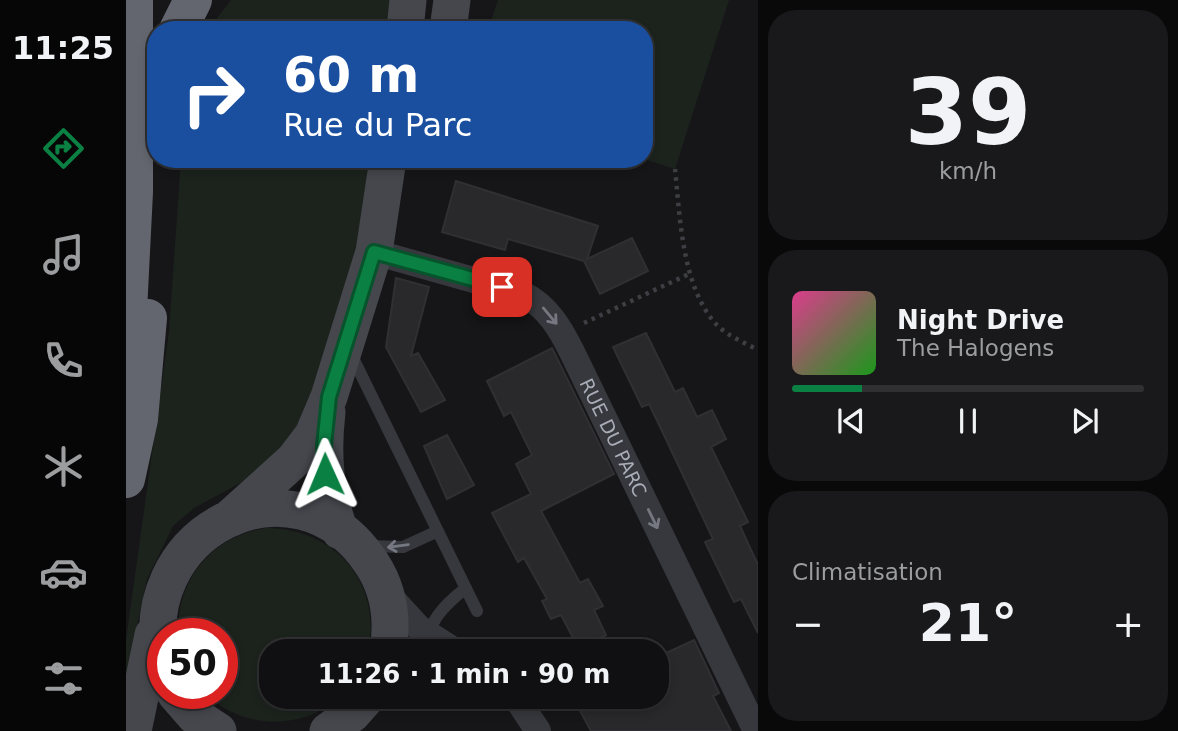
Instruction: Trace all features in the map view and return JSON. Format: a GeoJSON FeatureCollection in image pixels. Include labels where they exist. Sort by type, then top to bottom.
{"type":"FeatureCollection","features":[{"type":"Feature","properties":{"kind":"highway"},"geometry":{"type":"LineString","coordinates":[[126,351],[134,192],[134,0]]}},
{"type":"Feature","properties":{"kind":"highway"},"geometry":{"type":"LineString","coordinates":[[183,21],[194,0]]}},
{"type":"Feature","properties":{"kind":"highway"},"geometry":{"type":"LineString","coordinates":[[126,479],[139,419],[160,168]]}},
{"type":"Feature","properties":{"kind":"main road"},"geometry":{"type":"LineString","coordinates":[[406,21],[408,0]]}},
{"type":"Feature","properties":{"kind":"main road"},"geometry":{"type":"LineString","coordinates":[[449,21],[452,0]]}},
{"type":"Feature","properties":{"kind":"main road"},"geometry":{"type":"LineString","coordinates":[[374,252],[387,168]]}},
{"type":"Feature","properties":{"kind":"main road"},"geometry":{"type":"LineString","coordinates":[[156,618],[158,601],[172,565],[198,536],[231,516],[293,460],[313,435],[329,397],[374,252],[409,168]]}},
{"type":"Feature","properties":{"kind":"main road"},"geometry":{"type":"LineString","coordinates":[[329,397],[324,446],[330,504],[348,537],[376,569],[385,590],[389,639]]}},
{"type":"Feature","properties":{"kind":"main road"},"geometry":{"type":"LineString","coordinates":[[231,516],[256,510],[281,509],[318,518],[348,537]]}},
{"type":"Feature","properties":{"kind":"main road"},"geometry":{"type":"LineString","coordinates":[[133,731],[147,665]]}},
{"type":"Feature","properties":{"kind":"main road"},"geometry":{"type":"LineString","coordinates":[[189,709],[218,731]]}},
{"type":"Feature","properties":{"kind":"main road"},"geometry":{"type":"LineString","coordinates":[[328,731],[356,709]]}},
{"type":"Feature","properties":{"kind":"street","name":"RUE DU PARC"},"geometry":{"type":"LineString","coordinates":[[374,252],[523,294],[544,309],[562,332],[756,731]]}},
{"type":"Feature","properties":{"kind":"street"},"geometry":{"type":"LineString","coordinates":[[385,590],[422,639]]}},
{"type":"Feature","properties":{"kind":"street"},"geometry":{"type":"LineString","coordinates":[[524,709],[538,731]]}},
{"type":"Feature","properties":{"kind":"lane"},"geometry":{"type":"LineString","coordinates":[[346,344],[477,611]]}},
{"type":"Feature","properties":{"kind":"lane"},"geometry":{"type":"LineString","coordinates":[[348,537],[393,549],[438,531]]}},
{"type":"Feature","properties":{"kind":"lane"},"geometry":{"type":"LineString","coordinates":[[426,639],[440,610],[466,588]]}},
{"type":"Feature","properties":{"kind":"path"},"geometry":{"type":"LineString","coordinates":[[675,169],[680,217],[695,291],[717,325],[758,350]]}},
{"type":"Feature","properties":{"kind":"path"},"geometry":{"type":"LineString","coordinates":[[562,332],[691,273]]}},
{"type":"Feature","properties":{"kind":"shaded area"},"geometry":{"type":"Polygon","coordinates":[[[231,0],[393,0],[394,21],[215,21],[231,0]]]}},
{"type":"Feature","properties":{"kind":"shaded area"},"geometry":{"type":"Polygon","coordinates":[[[498,0],[729,0],[675,169],[653,162],[653,21],[491,21],[498,0]]]}},
{"type":"Feature","properties":{"kind":"shaded area"},"geometry":{"type":"Polygon","coordinates":[[[180,168],[377,168],[363,235],[302,432],[259,473],[194,508],[173,526],[147,579],[137,626],[133,675],[126,707],[126,640],[169,332],[180,168]]]}},
{"type":"Feature","properties":{"kind":"shaded area"},"geometry":{"type":"Polygon","coordinates":[[[266,528],[291,530],[313,538],[332,549],[348,564],[360,582],[368,603],[369,639],[259,639],[259,709],[323,709],[308,716],[272,722],[236,714],[227,709],[238,709],[238,618],[179,618],[184,596],[201,564],[214,551],[246,533],[266,528]]]}},
{"type":"Feature","properties":{"kind":"building"},"geometry":{"type":"Polygon","coordinates":[[[456,181],[598,226],[587,259],[632,238],[648,271],[600,294],[584,261],[508,239],[505,250],[442,232],[456,181]]]}},
{"type":"Feature","properties":{"kind":"building"},"geometry":{"type":"Polygon","coordinates":[[[396,278],[429,287],[411,356],[418,353],[445,400],[421,412],[386,347],[396,278]]]}},
{"type":"Feature","properties":{"kind":"building"},"geometry":{"type":"Polygon","coordinates":[[[646,333],[675,392],[683,388],[697,417],[712,410],[726,439],[711,447],[748,522],[740,526],[758,565],[758,633],[741,599],[734,602],[705,542],[713,539],[663,433],[649,404],[642,407],[613,347],[646,333]]]}},
{"type":"Feature","properties":{"kind":"building"},"geometry":{"type":"Polygon","coordinates":[[[552,348],[614,474],[541,511],[580,583],[588,579],[603,606],[594,610],[606,635],[598,639],[574,639],[561,615],[551,619],[542,601],[547,599],[524,558],[518,562],[492,513],[531,494],[516,464],[532,455],[511,412],[504,416],[487,381],[552,348]]]}},
{"type":"Feature","properties":{"kind":"building"},"geometry":{"type":"Polygon","coordinates":[[[447,435],[474,485],[447,499],[424,446],[447,435]]]}},
{"type":"Feature","properties":{"kind":"building"},"geometry":{"type":"Polygon","coordinates":[[[694,640],[719,693],[713,696],[731,731],[591,731],[579,709],[669,709],[669,652],[694,640]]]}},
{"type":"Feature","properties":{"kind":"route"},"geometry":{"type":"LineString","coordinates":[[325,474],[324,446],[329,397],[374,252],[502,287]]}}]}
